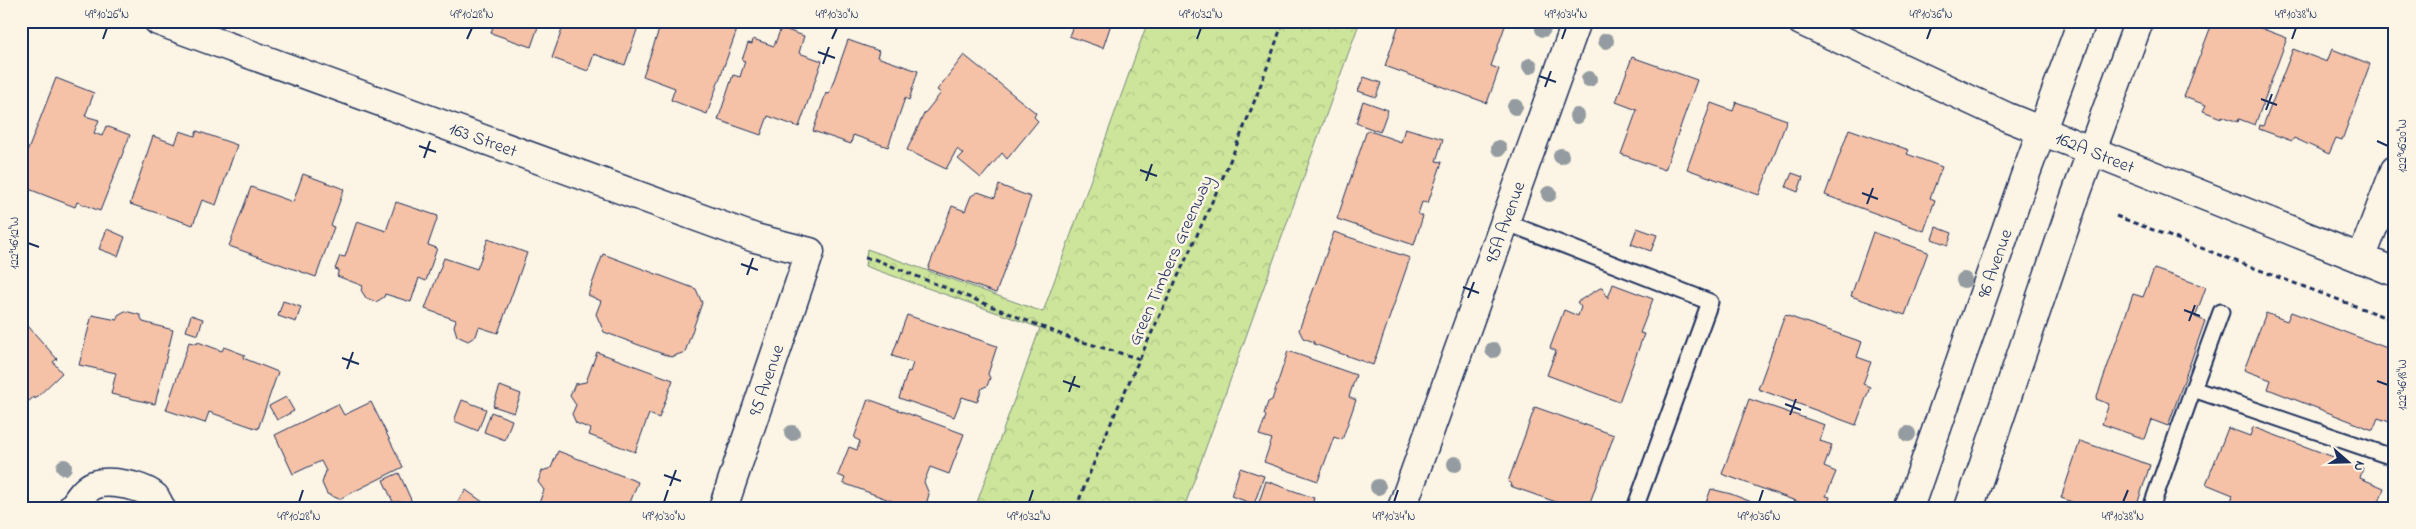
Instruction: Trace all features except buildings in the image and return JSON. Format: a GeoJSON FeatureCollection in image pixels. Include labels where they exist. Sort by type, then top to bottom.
{"type":"FeatureCollection","features":[{"type":"Feature","properties":{"kind":"street","name":"163 Street"},"geometry":{"type":"LineString","coordinates":[[158,21],[755,238],[810,252]]}},
{"type":"Feature","properties":{"kind":"street","name":"95A Avenue"},"geometry":{"type":"LineString","coordinates":[[1402,508],[1577,21]]}},
{"type":"Feature","properties":{"kind":"street","name":"162A Street"},"geometry":{"type":"LineString","coordinates":[[1801,21],[2006,117],[2395,272]]}},
{"type":"Feature","properties":{"kind":"street","name":"96 Avenue"},"geometry":{"type":"LineString","coordinates":[[1909,508],[2082,21]]}},
{"type":"Feature","properties":{"kind":"street"},"geometry":{"type":"LineString","coordinates":[[1969,508],[2075,197],[2093,152],[2139,21]]}},
{"type":"Feature","properties":{"kind":"street"},"geometry":{"type":"LineString","coordinates":[[2362,258],[2395,170]]}},
{"type":"Feature","properties":{"kind":"street","name":"95 Avenue"},"geometry":{"type":"LineString","coordinates":[[723,508],[810,252]]}},
{"type":"Feature","properties":{"kind":"street"},"geometry":{"type":"LineString","coordinates":[[72,508],[82,494],[94,485],[112,482],[132,486],[154,497],[161,508]]}},
{"type":"Feature","properties":{"kind":"lane"},"geometry":{"type":"LineString","coordinates":[[1505,222],[1710,302],[1635,508]]}},
{"type":"Feature","properties":{"kind":"lane"},"geometry":{"type":"LineString","coordinates":[[2151,508],[2220,312]]}},
{"type":"Feature","properties":{"kind":"lane"},"geometry":{"type":"LineString","coordinates":[[2193,389],[2395,458]]}},
{"type":"Feature","properties":{"kind":"path","name":"Green Timbers Greenway"},"geometry":{"type":"LineString","coordinates":[[1076,508],[1099,446],[1252,111],[1283,21]]}},
{"type":"Feature","properties":{"kind":"path"},"geometry":{"type":"LineString","coordinates":[[2116,216],[2395,321]]}},
{"type":"Feature","properties":{"kind":"path"},"geometry":{"type":"LineString","coordinates":[[865,258],[874,259],[1070,338],[1140,359]]}},
{"type":"Feature","properties":{"kind":"green space"},"geometry":{"type":"Polygon","coordinates":[[[1148,21],[1360,21],[1184,508],[975,508],[1040,328],[865,266],[867,249],[1043,312],[1148,21]]]}}]}
